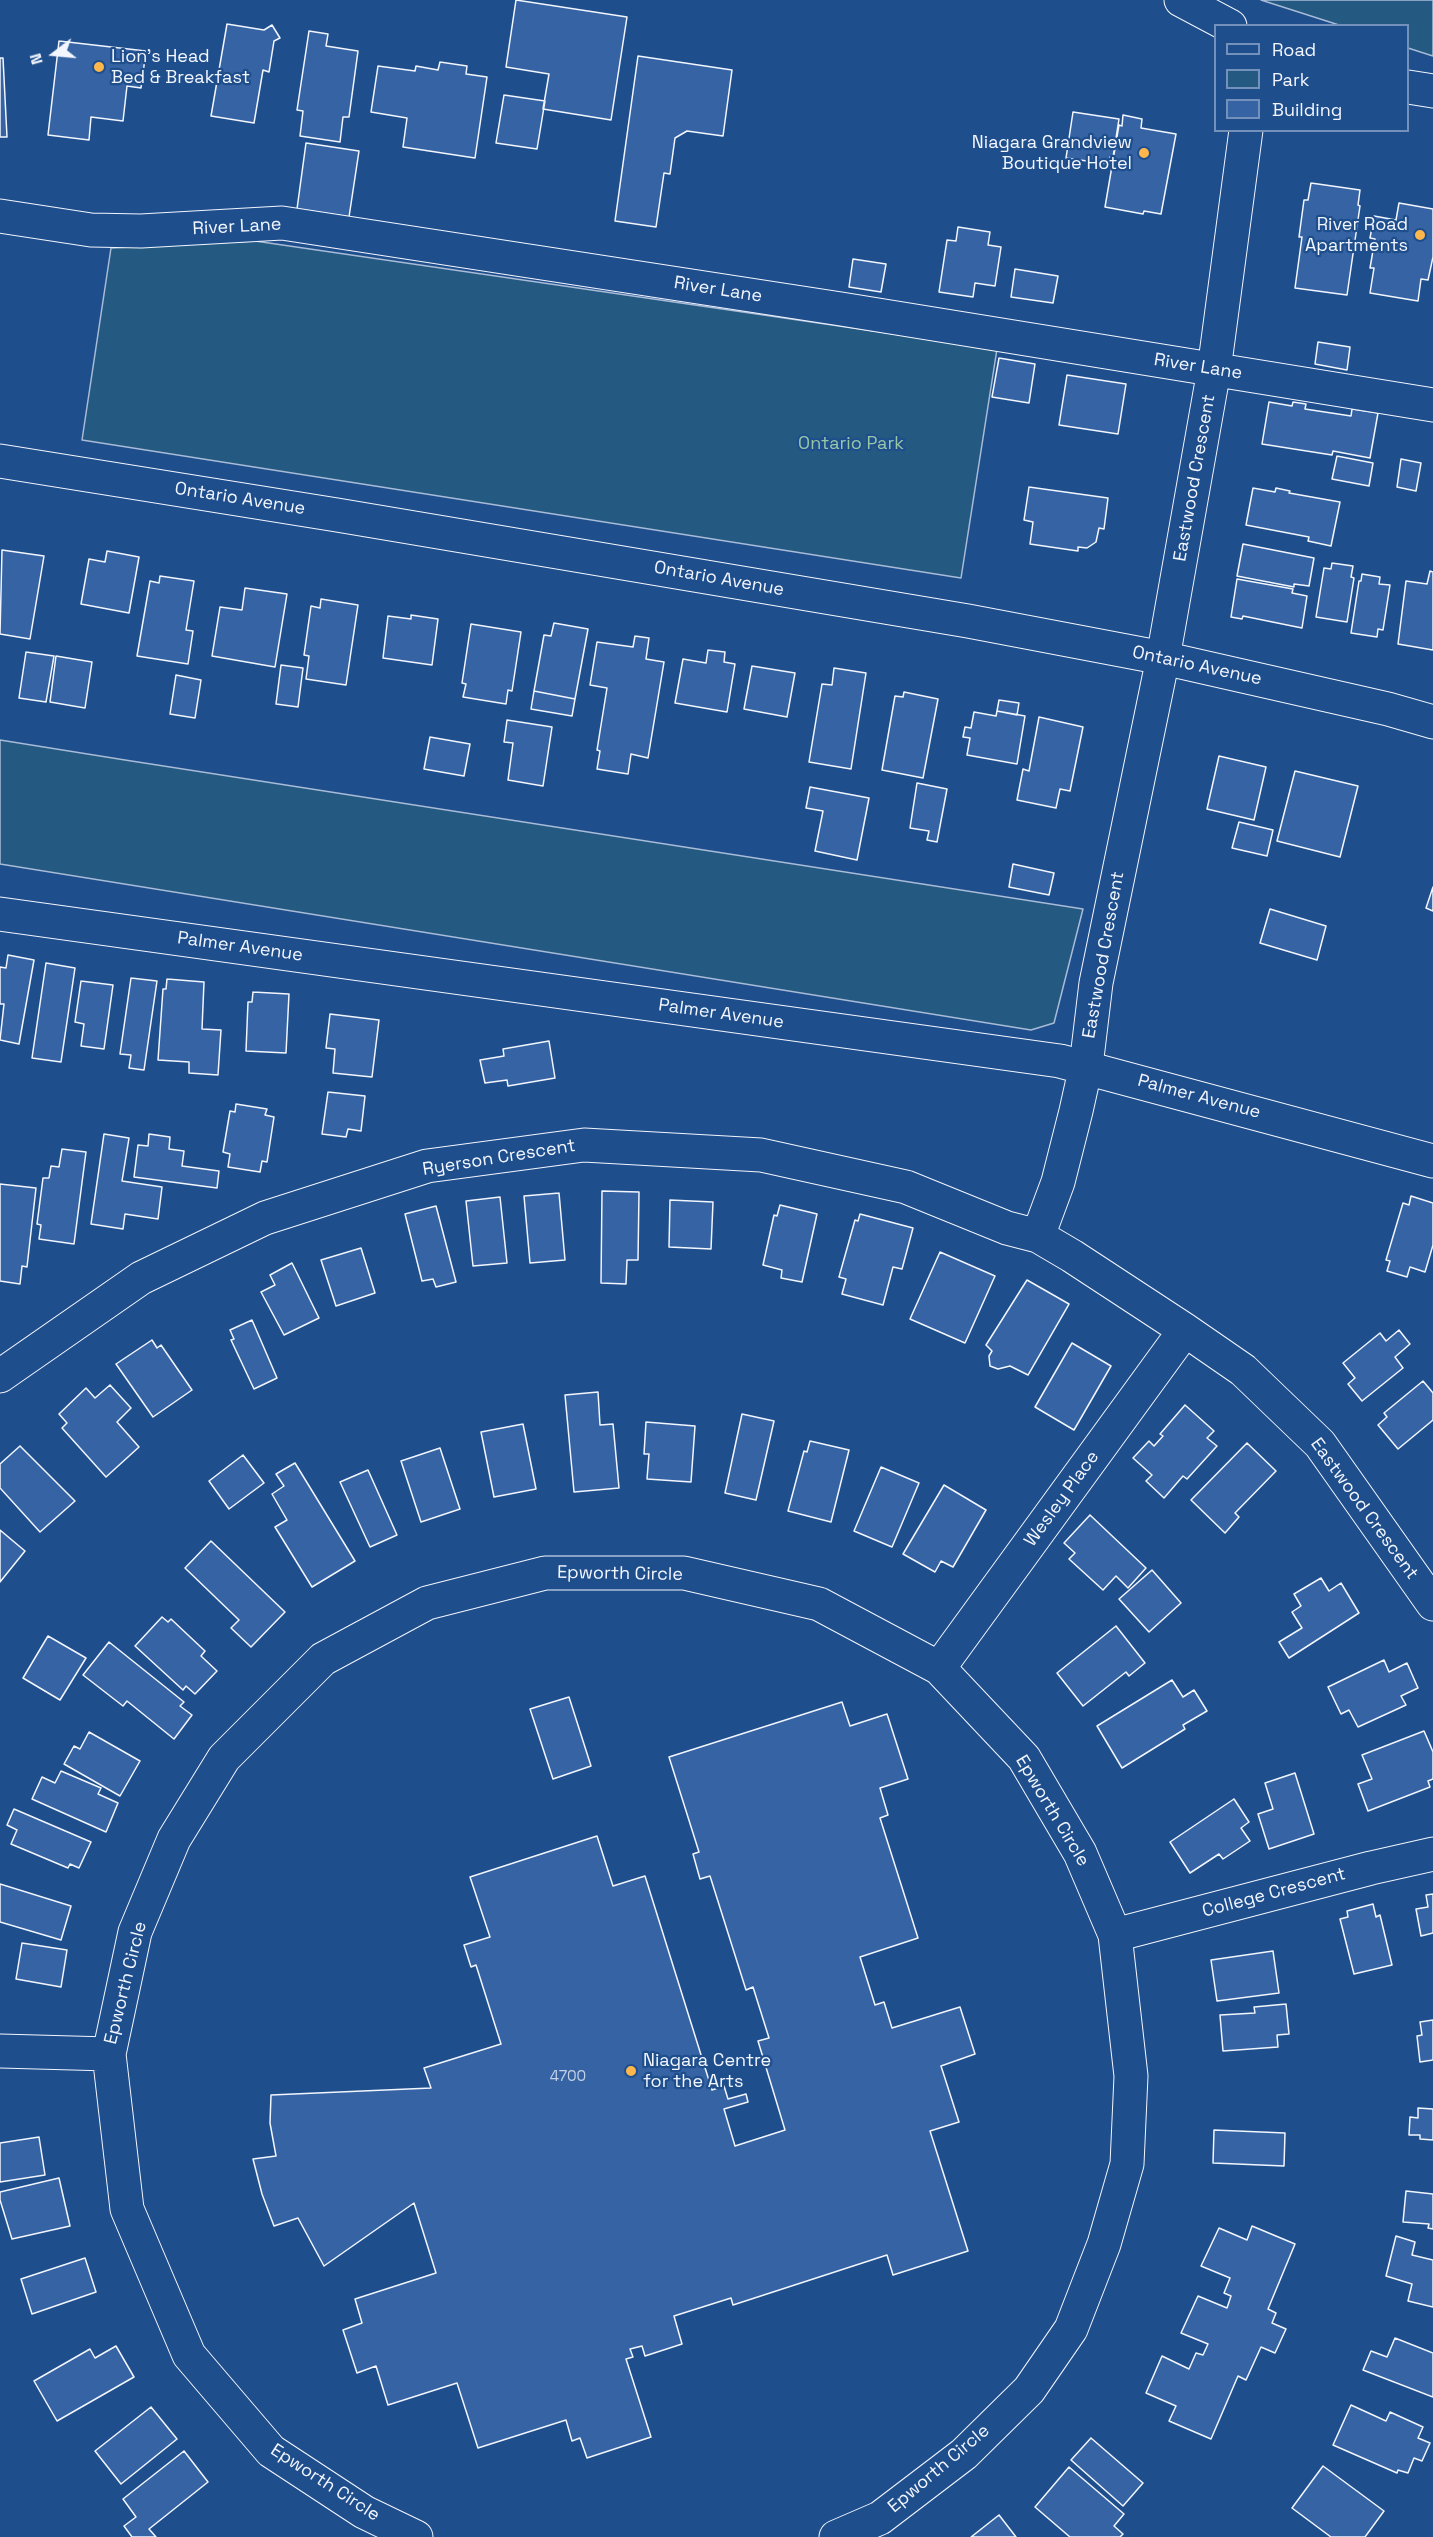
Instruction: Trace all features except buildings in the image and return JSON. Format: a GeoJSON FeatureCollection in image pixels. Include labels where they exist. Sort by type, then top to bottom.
{"type":"FeatureCollection","features":[{"type":"Feature","properties":{"kind":"street"},"geometry":{"type":"LineString","coordinates":[[1181,0],[1226,24]]}},
{"type":"Feature","properties":{"kind":"street"},"geometry":{"type":"LineString","coordinates":[[1409,87],[1433,92]]}},
{"type":"Feature","properties":{"kind":"street","name":"Eastwood Crescent"},"geometry":{"type":"LineString","coordinates":[[1246,132],[1214,370],[1163,658],[1096,983],[1086,1066],[1058,1182],[1038,1236],[1072,1256],[1243,1370],[1320,1444],[1433,1604]]}},
{"type":"Feature","properties":{"kind":"street","name":"River Lane"},"geometry":{"type":"LineString","coordinates":[[0,216],[91,230],[141,231],[282,223],[841,309],[1433,405]]}},
{"type":"Feature","properties":{"kind":"street","name":"Ontario Avenue"},"geometry":{"type":"LineString","coordinates":[[0,461],[348,516],[968,621],[1163,658],[1388,709],[1433,722]]}},
{"type":"Feature","properties":{"kind":"street","name":"Palmer Avenue"},"geometry":{"type":"LineString","coordinates":[[0,914],[1086,1066],[1433,1161]]}},
{"type":"Feature","properties":{"kind":"street","name":"Ryerson Crescent"},"geometry":{"type":"LineString","coordinates":[[0,1376],[141,1278],[265,1218],[428,1166],[573,1146],[761,1155],[906,1187],[1006,1228],[1038,1236]]}},
{"type":"Feature","properties":{"kind":"street","name":"Wesley Place"},"geometry":{"type":"LineString","coordinates":[[939,1668],[1185,1330]]}},
{"type":"Feature","properties":{"kind":"street","name":"Epworth Circle"},"geometry":{"type":"LineString","coordinates":[[416,2537],[364,2512],[271,2451],[189,2355],[127,2209],[109,2054],[135,1932],[174,1839],[224,1758],[323,1659],[427,1603],[545,1573],[684,1574],[819,1604],[939,1668],[1024,1758],[1080,1853],[1115,1935],[1131,2076],[1127,2164],[1104,2244],[1071,2330],[1029,2390],[964,2454],[880,2517],[836,2537]]}},
{"type":"Feature","properties":{"kind":"street","name":"College Crescent"},"geometry":{"type":"LineString","coordinates":[[1115,1935],[1433,1854]]}},
{"type":"Feature","properties":{"kind":"street"},"geometry":{"type":"LineString","coordinates":[[0,2051],[109,2054]]}},
{"type":"Feature","properties":{"kind":"green space"},"geometry":{"type":"Polygon","coordinates":[[[1261,0],[1433,0],[1433,56],[1409,48],[1409,24],[1336,24],[1261,0]]]}},
{"type":"Feature","properties":{"kind":"green space","name":"Ontario Park"},"geometry":{"type":"Polygon","coordinates":[[[255,241],[997,349],[961,578],[82,440],[111,248],[255,241]]]}},
{"type":"Feature","properties":{"kind":"green space"},"geometry":{"type":"Polygon","coordinates":[[[0,740],[1083,909],[1054,1023],[1031,1030],[0,864],[0,740]]]}},
{"type":"Feature","properties":{"kind":"place","name":"Lion’s Head Bed & Breakfast"},"geometry":{"type":"Point","coordinates":[99,67]}},
{"type":"Feature","properties":{"kind":"place","name":"Niagara Grandview Boutique Hotel"},"geometry":{"type":"Point","coordinates":[1144,153]}},
{"type":"Feature","properties":{"kind":"place","name":"River Road Apartments"},"geometry":{"type":"Point","coordinates":[1420,235]}},
{"type":"Feature","properties":{"kind":"place","name":"Niagara Centre for the Arts"},"geometry":{"type":"Point","coordinates":[631,2071]}}]}
